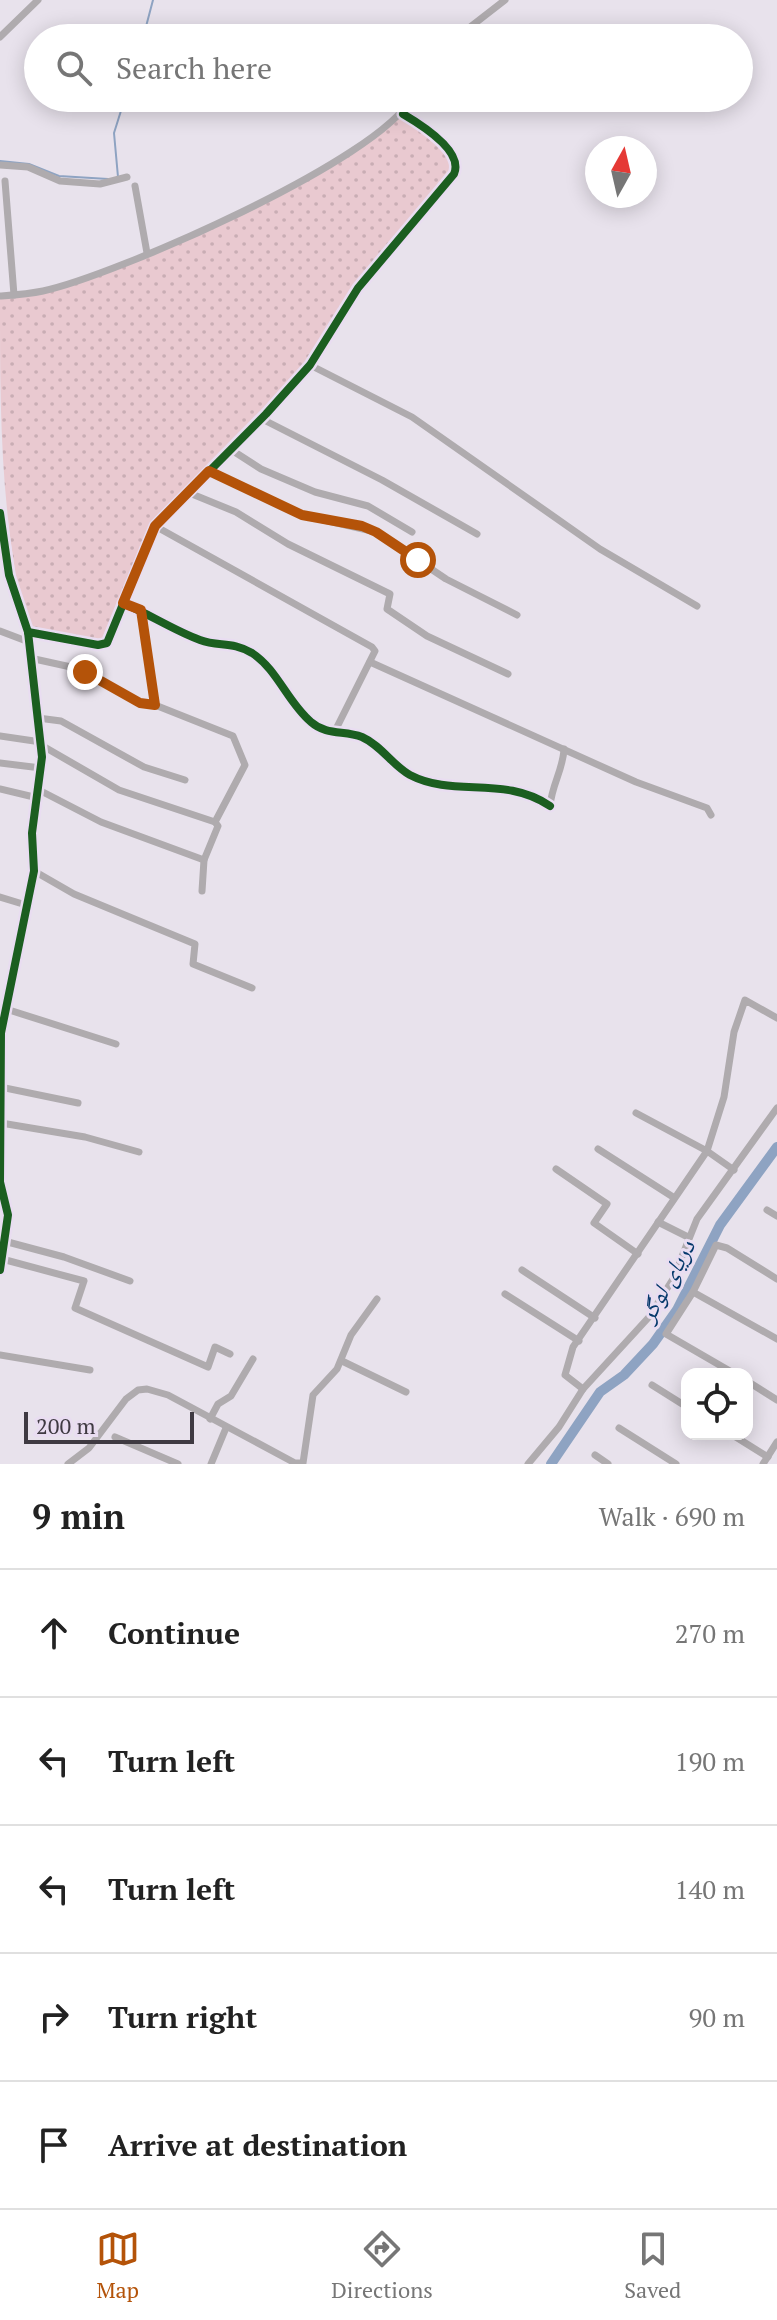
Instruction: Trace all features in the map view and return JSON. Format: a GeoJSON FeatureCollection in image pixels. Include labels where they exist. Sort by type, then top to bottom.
{"type":"FeatureCollection","features":[{"type":"Feature","properties":{"kind":"street"},"geometry":{"type":"LineString","coordinates":[[0,37],[38,0]]}},
{"type":"Feature","properties":{"kind":"street"},"geometry":{"type":"LineString","coordinates":[[474,24],[505,0]]}},
{"type":"Feature","properties":{"kind":"street"},"geometry":{"type":"LineString","coordinates":[[0,296],[43,291],[188,238],[354,152],[403,114],[444,145],[457,168],[430,205],[358,288],[310,365],[262,419],[155,526],[104,645],[28,632]]}},
{"type":"Feature","properties":{"kind":"street"},"geometry":{"type":"LineString","coordinates":[[0,165],[28,167],[70,182],[100,184],[127,177]]}},
{"type":"Feature","properties":{"kind":"street"},"geometry":{"type":"LineString","coordinates":[[5,181],[14,295]]}},
{"type":"Feature","properties":{"kind":"street"},"geometry":{"type":"LineString","coordinates":[[135,186],[147,253]]}},
{"type":"Feature","properties":{"kind":"street"},"geometry":{"type":"LineString","coordinates":[[310,365],[412,417],[600,549],[697,606]]}},
{"type":"Feature","properties":{"kind":"street"},"geometry":{"type":"LineString","coordinates":[[262,419],[382,480],[477,534]]}},
{"type":"Feature","properties":{"kind":"street"},"geometry":{"type":"LineString","coordinates":[[230,449],[261,469],[315,492],[368,506],[412,532]]}},
{"type":"Feature","properties":{"kind":"street"},"geometry":{"type":"LineString","coordinates":[[209,471],[302,515],[362,526],[376,532],[446,579],[517,615]]}},
{"type":"Feature","properties":{"kind":"street"},"geometry":{"type":"LineString","coordinates":[[187,492],[236,512],[300,551],[390,594],[387,609],[427,636],[508,674]]}},
{"type":"Feature","properties":{"kind":"street"},"geometry":{"type":"LineString","coordinates":[[0,513],[9,575],[28,632],[41,744],[32,844],[34,871],[2,1022],[0,1182],[8,1215],[0,1270]]}},
{"type":"Feature","properties":{"kind":"street"},"geometry":{"type":"LineString","coordinates":[[155,526],[366,642],[375,651],[334,733]]}},
{"type":"Feature","properties":{"kind":"street"},"geometry":{"type":"LineString","coordinates":[[123,603],[201,641],[231,643],[253,654],[263,662],[298,710],[322,730],[360,736],[416,777],[439,783],[525,791],[550,806],[554,777],[563,767],[564,749]]}},
{"type":"Feature","properties":{"kind":"street"},"geometry":{"type":"LineString","coordinates":[[141,610],[155,705]]}},
{"type":"Feature","properties":{"kind":"street"},"geometry":{"type":"LineString","coordinates":[[0,631],[29,642]]}},
{"type":"Feature","properties":{"kind":"street"},"geometry":{"type":"LineString","coordinates":[[30,658],[80,669],[140,703],[155,705],[235,738],[245,765],[215,822]]}},
{"type":"Feature","properties":{"kind":"street"},"geometry":{"type":"LineString","coordinates":[[370,662],[564,749],[707,808],[711,815]]}},
{"type":"Feature","properties":{"kind":"street"},"geometry":{"type":"LineString","coordinates":[[38,718],[61,721],[149,769],[185,780]]}},
{"type":"Feature","properties":{"kind":"street"},"geometry":{"type":"LineString","coordinates":[[0,736],[41,744],[119,790],[215,822],[218,826],[204,860],[202,891]]}},
{"type":"Feature","properties":{"kind":"street"},"geometry":{"type":"LineString","coordinates":[[0,763],[41,768]]}},
{"type":"Feature","properties":{"kind":"street"},"geometry":{"type":"LineString","coordinates":[[0,789],[38,794],[101,822],[204,860]]}},
{"type":"Feature","properties":{"kind":"street"},"geometry":{"type":"LineString","coordinates":[[34,871],[132,919],[195,944],[193,964],[252,988]]}},
{"type":"Feature","properties":{"kind":"street"},"geometry":{"type":"LineString","coordinates":[[0,897],[26,905]]}},
{"type":"Feature","properties":{"kind":"street"},"geometry":{"type":"LineString","coordinates":[[583,1389],[565,1375],[573,1357],[573,1347],[707,1151],[724,1097],[734,1032],[745,1000],[777,1018]]}},
{"type":"Feature","properties":{"kind":"street"},"geometry":{"type":"LineString","coordinates":[[6,1009],[116,1044]]}},
{"type":"Feature","properties":{"kind":"street"},"geometry":{"type":"LineString","coordinates":[[0,1087],[78,1103]]}},
{"type":"Feature","properties":{"kind":"street"},"geometry":{"type":"LineString","coordinates":[[528,1464],[559,1427],[583,1389],[649,1317],[673,1279],[688,1237],[702,1211],[777,1108]]}},
{"type":"Feature","properties":{"kind":"street"},"geometry":{"type":"LineString","coordinates":[[636,1113],[707,1151],[734,1170]]}},
{"type":"Feature","properties":{"kind":"street"},"geometry":{"type":"LineString","coordinates":[[1,1123],[85,1137],[139,1152]]}},
{"type":"Feature","properties":{"kind":"street"},"geometry":{"type":"LineString","coordinates":[[598,1149],[673,1197]]}},
{"type":"Feature","properties":{"kind":"street"},"geometry":{"type":"LineString","coordinates":[[556,1169],[607,1204],[594,1223],[638,1254]]}},
{"type":"Feature","properties":{"kind":"street"},"geometry":{"type":"LineString","coordinates":[[767,1210],[777,1216]]}},
{"type":"Feature","properties":{"kind":"street"},"geometry":{"type":"LineString","coordinates":[[658,1222],[688,1237]]}},
{"type":"Feature","properties":{"kind":"street"},"geometry":{"type":"LineString","coordinates":[[4,1241],[64,1257],[130,1281]]}},
{"type":"Feature","properties":{"kind":"street"},"geometry":{"type":"LineString","coordinates":[[725,1368],[666,1334],[693,1292],[716,1245],[727,1248],[777,1279]]}},
{"type":"Feature","properties":{"kind":"street"},"geometry":{"type":"LineString","coordinates":[[2,1259],[84,1281],[75,1308],[208,1367],[215,1347],[230,1354]]}},
{"type":"Feature","properties":{"kind":"street"},"geometry":{"type":"LineString","coordinates":[[522,1270],[595,1318]]}},
{"type":"Feature","properties":{"kind":"street"},"geometry":{"type":"LineString","coordinates":[[693,1292],[777,1339]]}},
{"type":"Feature","properties":{"kind":"street"},"geometry":{"type":"LineString","coordinates":[[505,1294],[579,1341]]}},
{"type":"Feature","properties":{"kind":"street"},"geometry":{"type":"LineString","coordinates":[[64,1463],[89,1448],[126,1399],[138,1390],[168,1395],[295,1463],[303,1463],[310,1402],[342,1361],[345,1346],[377,1299]]}},
{"type":"Feature","properties":{"kind":"street"},"geometry":{"type":"LineString","coordinates":[[0,1355],[90,1370]]}},
{"type":"Feature","properties":{"kind":"street"},"geometry":{"type":"LineString","coordinates":[[210,1419],[218,1404],[231,1396],[253,1359]]}},
{"type":"Feature","properties":{"kind":"street"},"geometry":{"type":"LineString","coordinates":[[342,1361],[406,1392]]}},
{"type":"Feature","properties":{"kind":"street"},"geometry":{"type":"LineString","coordinates":[[652,1385],[681,1403]]}},
{"type":"Feature","properties":{"kind":"street"},"geometry":{"type":"LineString","coordinates":[[753,1385],[777,1400]]}},
{"type":"Feature","properties":{"kind":"street"},"geometry":{"type":"LineString","coordinates":[[211,1464],[226,1428]]}},
{"type":"Feature","properties":{"kind":"street"},"geometry":{"type":"LineString","coordinates":[[619,1428],[676,1464]]}},
{"type":"Feature","properties":{"kind":"street"},"geometry":{"type":"LineString","coordinates":[[115,1437],[178,1464]]}},
{"type":"Feature","properties":{"kind":"street"},"geometry":{"type":"LineString","coordinates":[[739,1440],[766,1460],[777,1442]]}},
{"type":"Feature","properties":{"kind":"street"},"geometry":{"type":"LineString","coordinates":[[595,1455],[608,1464]]}},
{"type":"Feature","properties":{"kind":"shaded area"},"geometry":{"type":"Polygon","coordinates":[[[403,114],[444,145],[457,168],[358,288],[310,365],[155,526],[104,645],[28,632],[7,507],[1,424],[0,296],[43,291],[175,244],[280,192],[378,135],[403,114]]]}},
{"type":"Feature","properties":{"kind":"waterway"},"geometry":{"type":"LineString","coordinates":[[147,24],[153,0]]}},
{"type":"Feature","properties":{"kind":"waterway"},"geometry":{"type":"LineString","coordinates":[[118,177],[114,133],[121,112]]}},
{"type":"Feature","properties":{"kind":"waterway"},"geometry":{"type":"LineString","coordinates":[[0,161],[29,164],[59,176],[108,179]]}},
{"type":"Feature","properties":{"kind":"waterway","name":"دریای لوگر"},"geometry":{"type":"LineString","coordinates":[[551,1464],[600,1392],[624,1375],[653,1344],[677,1310],[720,1225],[777,1147]]}},
{"type":"Feature","properties":{"kind":"cycle path"},"geometry":{"type":"LineString","coordinates":[[28,632],[98,645],[107,643],[155,526],[310,365],[358,288],[454,174],[453,156],[447,148],[429,131],[403,114]]}},
{"type":"Feature","properties":{"kind":"cycle path"},"geometry":{"type":"LineString","coordinates":[[0,513],[9,575],[28,632],[42,757],[32,833],[34,871],[1,1033],[0,1182],[8,1215],[0,1270]]}},
{"type":"Feature","properties":{"kind":"cycle path"},"geometry":{"type":"LineString","coordinates":[[123,603],[200,640],[238,647],[252,653],[269,668],[311,722],[329,731],[362,737],[410,775],[444,785],[515,791],[550,806]]}},
{"type":"Feature","properties":{"kind":"route"},"geometry":{"type":"LineString","coordinates":[[85,672],[140,703],[155,705],[141,610],[123,603],[155,526],[170,507],[209,471],[302,515],[319,521],[362,526],[396,543],[418,560]]}}]}
